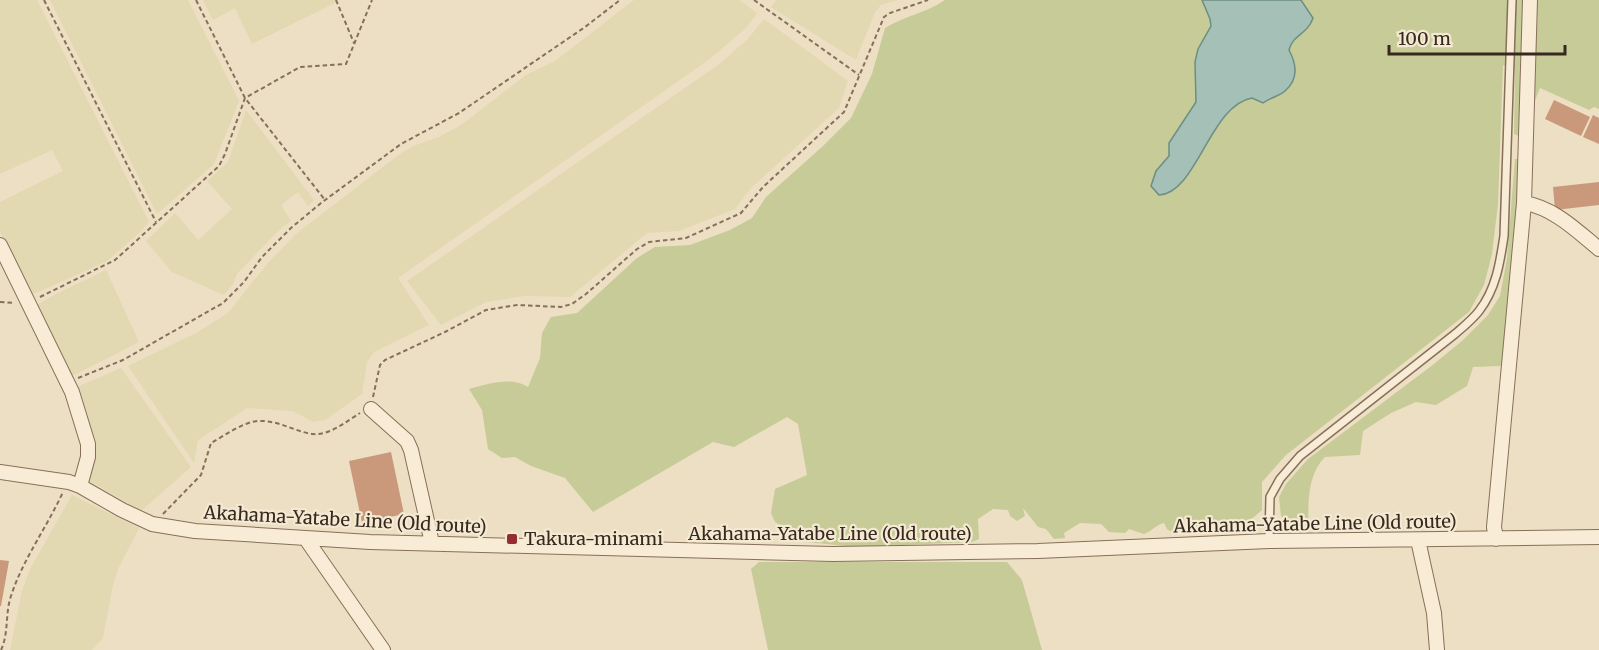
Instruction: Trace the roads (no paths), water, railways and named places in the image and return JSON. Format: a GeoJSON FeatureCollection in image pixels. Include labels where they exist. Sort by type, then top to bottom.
{"type":"FeatureCollection","features":[{"type":"Feature","properties":{"kind":"street"},"geometry":{"type":"LineString","coordinates":[[1496,539],[1494,527],[1524,203],[1530,0]]}},
{"type":"Feature","properties":{"kind":"street"},"geometry":{"type":"LineString","coordinates":[[1524,203],[1537,205],[1568,222],[1599,249]]}},
{"type":"Feature","properties":{"kind":"street"},"geometry":{"type":"LineString","coordinates":[[0,245],[72,392],[88,444],[88,457],[74,484]]}},
{"type":"Feature","properties":{"kind":"street"},"geometry":{"type":"LineString","coordinates":[[371,409],[407,441],[432,543]]}},
{"type":"Feature","properties":{"kind":"street","name":"Akahama-Yatabe Line (Old route)"},"geometry":{"type":"LineString","coordinates":[[0,472],[74,484],[152,524],[195,531],[306,539],[622,550],[832,554],[1027,551],[1269,541],[1599,537]]}},
{"type":"Feature","properties":{"kind":"street"},"geometry":{"type":"LineString","coordinates":[[306,539],[383,650]]}},
{"type":"Feature","properties":{"kind":"street"},"geometry":{"type":"LineString","coordinates":[[1418,540],[1434,613],[1437,650]]}},
{"type":"Feature","properties":{"kind":"lane"},"geometry":{"type":"LineString","coordinates":[[1269,541],[1270,497],[1300,456],[1455,334],[1478,313],[1487,298],[1500,268],[1504,236],[1512,0]]}},
{"type":"Feature","properties":{"kind":"water"},"geometry":{"type":"Polygon","coordinates":[[[1202,0],[1301,0],[1313,18],[1308,28],[1294,40],[1289,50],[1294,61],[1295,72],[1289,87],[1283,93],[1263,103],[1252,98],[1238,104],[1214,131],[1184,180],[1172,191],[1159,195],[1151,186],[1156,171],[1169,156],[1169,143],[1196,102],[1195,62],[1198,49],[1211,26],[1202,0]]]}},
{"type":"Feature","properties":{"kind":"place","name":"Takura-minami"},"geometry":{"type":"Point","coordinates":[512,539]}}]}
